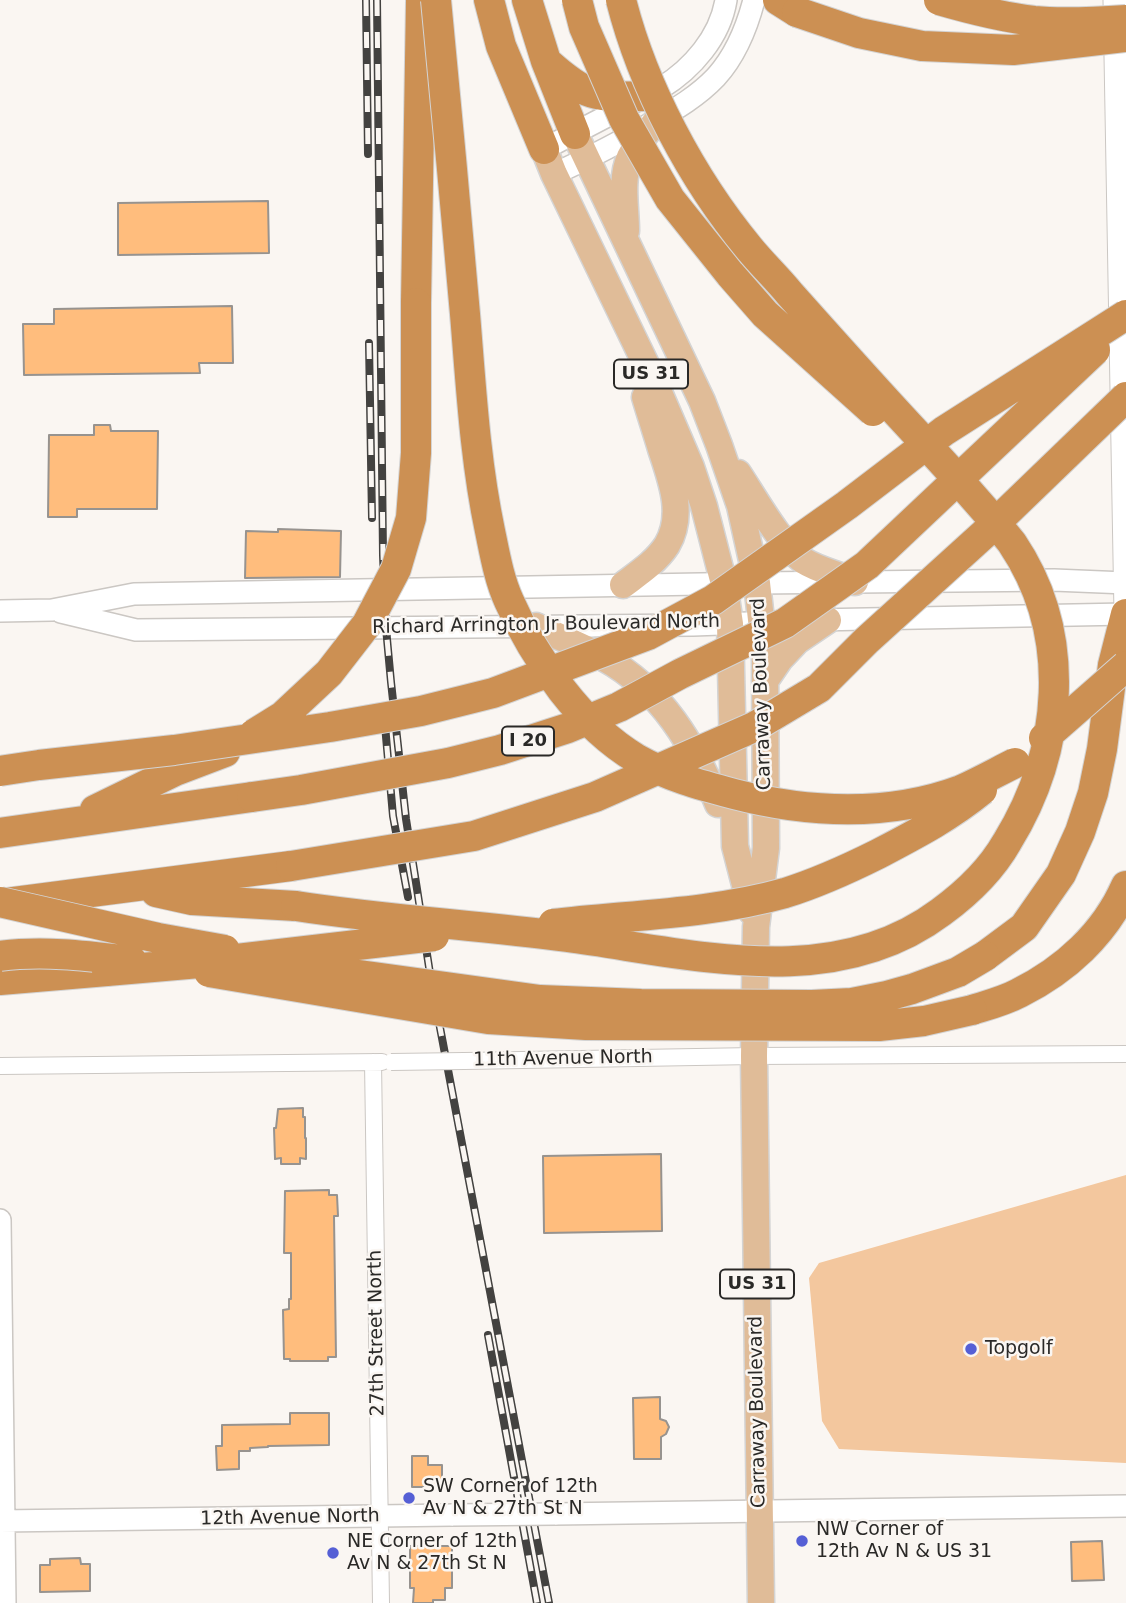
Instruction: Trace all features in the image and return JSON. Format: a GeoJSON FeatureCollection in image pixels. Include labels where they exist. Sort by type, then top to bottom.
{"type":"FeatureCollection","features":[{"type":"Feature","properties":{"kind":"highway"},"geometry":{"type":"LineString","coordinates":[[70,822],[176,771],[225,752],[283,716],[329,673],[367,624],[396,569],[411,518],[416,453],[421,0]]}},
{"type":"Feature","properties":{"kind":"highway"},"geometry":{"type":"LineString","coordinates":[[436,0],[475,429],[485,508],[496,562],[508,599],[526,637],[552,677],[578,710],[606,738],[637,759],[669,775],[749,798],[794,806],[841,810],[893,807],[921,802],[961,789],[1015,763]]}},
{"type":"Feature","properties":{"kind":"highway","name":"US 31"},"geometry":{"type":"LineString","coordinates":[[489,0],[501,46],[549,161]]}},
{"type":"Feature","properties":{"kind":"highway","name":"US 31"},"geometry":{"type":"LineString","coordinates":[[527,0],[547,61],[581,146]]}},
{"type":"Feature","properties":{"kind":"highway"},"geometry":{"type":"LineString","coordinates":[[577,0],[584,27],[624,119],[670,199],[765,314],[859,400],[966,487]]}},
{"type":"Feature","properties":{"kind":"highway"},"geometry":{"type":"LineString","coordinates":[[132,886],[192,900],[296,906],[361,916],[563,937],[719,959],[807,962],[883,944],[921,927],[953,904],[979,880],[1002,852],[1021,819],[1035,789],[1053,715],[1052,648],[1044,609],[1032,579],[1012,542],[966,487],[747,247],[699,180],[654,97],[621,0]]}},
{"type":"Feature","properties":{"kind":"highway"},"geometry":{"type":"LineString","coordinates":[[778,0],[797,12],[859,33],[922,46],[1013,50],[1126,37]]}},
{"type":"Feature","properties":{"kind":"highway"},"geometry":{"type":"LineString","coordinates":[[939,0],[989,14],[1037,21],[1126,20]]}},
{"type":"Feature","properties":{"kind":"highway"},"geometry":{"type":"LineString","coordinates":[[547,61],[569,82],[594,94],[620,97],[650,108]]}},
{"type":"Feature","properties":{"kind":"highway"},"geometry":{"type":"LineString","coordinates":[[0,771],[174,750],[421,711],[493,693],[648,635],[713,600],[847,505],[944,431],[1126,317]]}},
{"type":"Feature","properties":{"kind":"highway","name":"I 20"},"geometry":{"type":"LineString","coordinates":[[0,833],[301,790],[448,763],[568,729],[619,707],[785,623],[867,565],[1126,317]]}},
{"type":"Feature","properties":{"kind":"highway"},"geometry":{"type":"LineString","coordinates":[[0,903],[291,866],[474,836],[595,797],[754,727],[819,688],[1126,397]]}},
{"type":"Feature","properties":{"kind":"highway"},"geometry":{"type":"LineString","coordinates":[[0,903],[158,938],[345,973],[540,1000],[812,1005],[852,1003],[887,996],[958,972],[985,956],[1024,927],[1061,874],[1080,832],[1093,793],[1113,665],[1126,614]]}},
{"type":"Feature","properties":{"kind":"highway"},"geometry":{"type":"LineString","coordinates":[[0,980],[211,962],[699,909],[772,895],[825,878],[941,821],[1015,763],[1126,666]]}},
{"type":"Feature","properties":{"kind":"highway"},"geometry":{"type":"LineString","coordinates":[[0,956],[38,954],[96,957],[219,973],[488,1019],[586,1025],[879,1026],[924,1021],[972,1010],[1017,994],[1054,972],[1086,946],[1108,918],[1126,886]]}},
{"type":"Feature","properties":{"kind":"main road"},"geometry":{"type":"LineString","coordinates":[[1115,0],[1126,614]]}},
{"type":"Feature","properties":{"kind":"main road"},"geometry":{"type":"LineString","coordinates":[[627,243],[627,167],[639,144],[650,108]]}},
{"type":"Feature","properties":{"kind":"main road","name":"Carraway Boulevard"},"geometry":{"type":"LineString","coordinates":[[581,146],[702,401],[719,445],[740,506],[757,583],[762,622],[766,848],[756,927],[754,1056],[761,1603]]}},
{"type":"Feature","properties":{"kind":"main road","name":"Carraway Boulevard"},"geometry":{"type":"LineString","coordinates":[[549,161],[655,383],[691,467],[704,506],[724,584],[730,624],[735,846],[756,927]]}},
{"type":"Feature","properties":{"kind":"main road"},"geometry":{"type":"LineString","coordinates":[[615,302],[671,481],[676,508],[676,523],[666,546],[649,566],[623,585]]}},
{"type":"Feature","properties":{"kind":"main road"},"geometry":{"type":"LineString","coordinates":[[719,445],[796,555],[814,566],[855,582]]}},
{"type":"Feature","properties":{"kind":"main road"},"geometry":{"type":"LineString","coordinates":[[765,681],[797,641],[828,620]]}},
{"type":"Feature","properties":{"kind":"main road"},"geometry":{"type":"LineString","coordinates":[[536,626],[604,658],[655,697],[698,758],[735,846]]}},
{"type":"Feature","properties":{"kind":"street"},"geometry":{"type":"LineString","coordinates":[[549,161],[650,108],[662,88],[698,58],[716,29],[726,0]]}},
{"type":"Feature","properties":{"kind":"street"},"geometry":{"type":"LineString","coordinates":[[581,146],[650,108],[693,98],[717,76],[736,48],[754,0]]}},
{"type":"Feature","properties":{"kind":"street","name":"Richard Arrington Jr Boulevard North"},"geometry":{"type":"LineString","coordinates":[[0,611],[52,610],[134,594],[757,583],[1054,580],[1126,583]]}},
{"type":"Feature","properties":{"kind":"street","name":"Richard Arrington Jr Boulevard North"},"geometry":{"type":"LineString","coordinates":[[52,610],[136,630],[730,624],[1126,614]]}},
{"type":"Feature","properties":{"kind":"street","name":"11th Avenue North"},"geometry":{"type":"LineString","coordinates":[[0,1066],[1126,1054]]}},
{"type":"Feature","properties":{"kind":"street","name":"27th Street North"},"geometry":{"type":"LineString","coordinates":[[373,1062],[381,1603]]}},
{"type":"Feature","properties":{"kind":"street"},"geometry":{"type":"LineString","coordinates":[[0,1220],[5,1603]]}},
{"type":"Feature","properties":{"kind":"street","name":"12th Avenue North"},"geometry":{"type":"LineString","coordinates":[[2,1521],[1126,1506]]}},
{"type":"Feature","properties":{"kind":"shaded area","name":"Topgolf"},"geometry":{"type":"Polygon","coordinates":[[[1126,1175],[1126,1463],[839,1449],[822,1421],[809,1278],[819,1263],[1126,1175]]]}},
{"type":"Feature","properties":{"kind":"building"},"geometry":{"type":"Polygon","coordinates":[[[268,201],[269,253],[118,255],[118,203],[268,201]]]}},
{"type":"Feature","properties":{"kind":"building"},"geometry":{"type":"Polygon","coordinates":[[[232,306],[233,363],[199,363],[200,373],[24,375],[23,324],[54,324],[54,309],[232,306]]]}},
{"type":"Feature","properties":{"kind":"building"},"geometry":{"type":"Polygon","coordinates":[[[94,425],[110,425],[111,431],[158,431],[157,509],[77,509],[77,517],[48,517],[49,435],[94,435],[94,425]]]}},
{"type":"Feature","properties":{"kind":"building"},"geometry":{"type":"Polygon","coordinates":[[[278,529],[341,531],[340,577],[245,578],[246,531],[278,532],[278,529]]]}},
{"type":"Feature","properties":{"kind":"building"},"geometry":{"type":"Polygon","coordinates":[[[303,1108],[306,1159],[300,1158],[300,1164],[281,1164],[281,1158],[275,1159],[274,1128],[278,1109],[303,1108]]]}},
{"type":"Feature","properties":{"kind":"building"},"geometry":{"type":"Polygon","coordinates":[[[661,1154],[662,1231],[544,1233],[543,1156],[661,1154]]]}},
{"type":"Feature","properties":{"kind":"building"},"geometry":{"type":"Polygon","coordinates":[[[329,1190],[329,1195],[337,1195],[338,1216],[334,1216],[336,1357],[328,1357],[328,1361],[290,1361],[284,1359],[283,1310],[289,1309],[291,1299],[291,1253],[284,1253],[285,1191],[329,1190]]]}},
{"type":"Feature","properties":{"kind":"building"},"geometry":{"type":"Polygon","coordinates":[[[660,1397],[660,1419],[666,1421],[669,1427],[661,1437],[661,1459],[634,1459],[633,1398],[660,1397]]]}},
{"type":"Feature","properties":{"kind":"building"},"geometry":{"type":"Polygon","coordinates":[[[290,1413],[329,1413],[329,1445],[250,1448],[250,1451],[239,1451],[239,1469],[217,1470],[216,1446],[222,1446],[222,1425],[290,1424],[290,1413]]]}},
{"type":"Feature","properties":{"kind":"building"},"geometry":{"type":"Polygon","coordinates":[[[412,1456],[428,1456],[428,1465],[442,1465],[442,1487],[412,1487],[412,1456]]]}},
{"type":"Feature","properties":{"kind":"building"},"geometry":{"type":"Polygon","coordinates":[[[1102,1541],[1104,1580],[1072,1581],[1071,1542],[1102,1541]]]}},
{"type":"Feature","properties":{"kind":"building"},"geometry":{"type":"Polygon","coordinates":[[[410,1546],[452,1546],[452,1588],[445,1588],[445,1600],[413,1603],[414,1588],[410,1588],[410,1546]]]}},
{"type":"Feature","properties":{"kind":"building"},"geometry":{"type":"Polygon","coordinates":[[[80,1558],[81,1564],[90,1564],[90,1591],[40,1592],[40,1565],[50,1565],[50,1559],[80,1558]]]}},
{"type":"Feature","properties":{"kind":"railway"},"geometry":{"type":"LineString","coordinates":[[366,0],[368,154]]}},
{"type":"Feature","properties":{"kind":"railway"},"geometry":{"type":"LineString","coordinates":[[377,0],[383,555],[391,682],[406,819],[431,980],[549,1603]]}},
{"type":"Feature","properties":{"kind":"railway"},"geometry":{"type":"LineString","coordinates":[[369,343],[372,518]]}},
{"type":"Feature","properties":{"kind":"railway"},"geometry":{"type":"LineString","coordinates":[[384,714],[393,816],[408,897]]}},
{"type":"Feature","properties":{"kind":"railway"},"geometry":{"type":"LineString","coordinates":[[488,1335],[537,1603]]}},
{"type":"Feature","properties":{"kind":"place","name":"Topgolf"},"geometry":{"type":"Point","coordinates":[971,1349]}},
{"type":"Feature","properties":{"kind":"place","name":"SW Corner of 12th Av N & 27th St N"},"geometry":{"type":"Point","coordinates":[409,1498]}},
{"type":"Feature","properties":{"kind":"place","name":"NW Corner of 12th Av N & US 31"},"geometry":{"type":"Point","coordinates":[802,1541]}},
{"type":"Feature","properties":{"kind":"place","name":"NE Corner of 12th Av N & 27th St N"},"geometry":{"type":"Point","coordinates":[333,1553]}}]}
